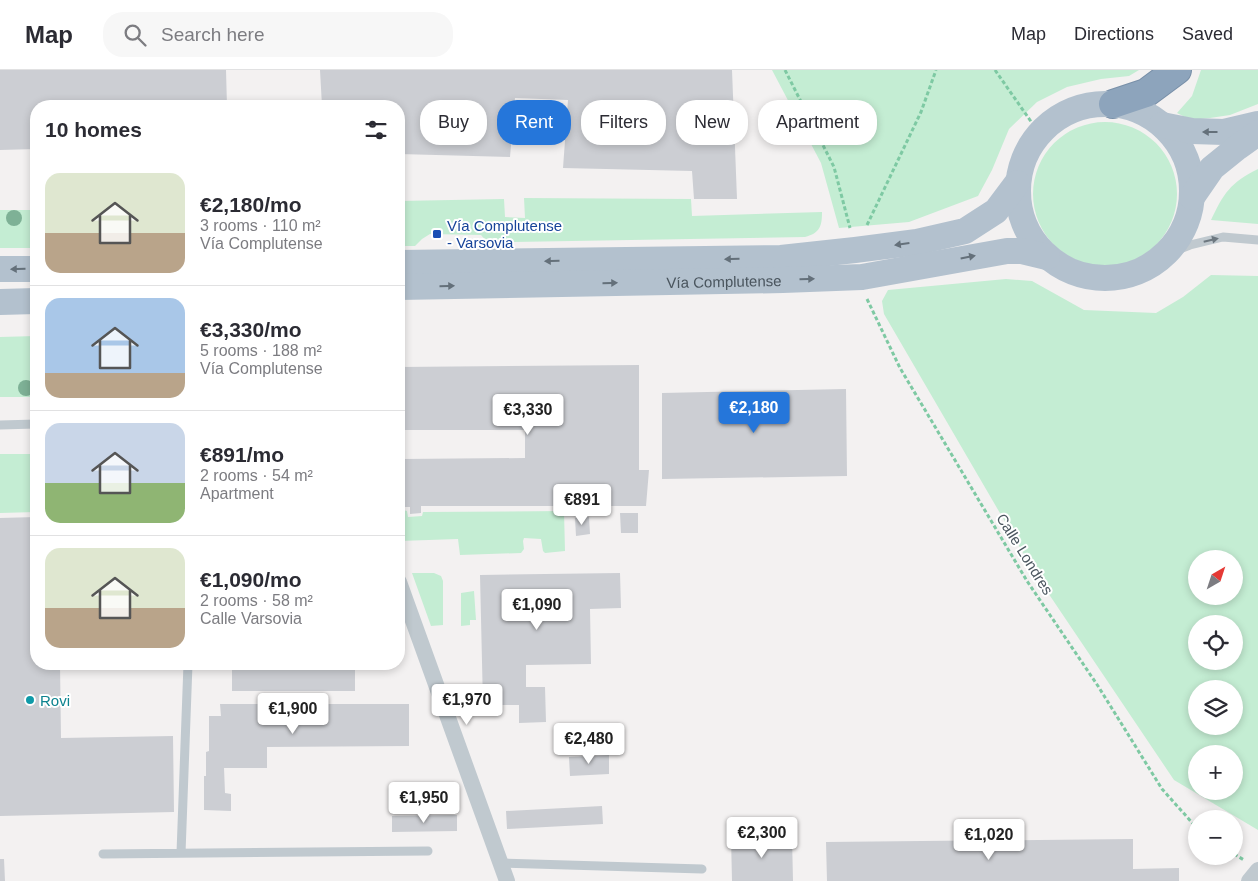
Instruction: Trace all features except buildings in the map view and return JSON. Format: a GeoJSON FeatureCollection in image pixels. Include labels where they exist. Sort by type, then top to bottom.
{"type":"FeatureCollection","features":[{"type":"Feature","properties":{"kind":"highway"},"geometry":{"type":"LineString","coordinates":[[1113,104],[1146,93],[1177,70]]}},
{"type":"Feature","properties":{"kind":"main road"},"geometry":{"type":"LineString","coordinates":[[1113,104],[1139,111],[1162,125],[1176,140],[1186,157],[1191,177],[1192,197],[1188,218],[1180,237],[1166,254],[1152,265],[1135,274],[1117,278],[1098,279],[1079,275],[1062,268],[1047,257],[1029,236],[1019,210],[1017,183],[1024,156],[1039,133],[1060,115],[1086,105],[1113,104]]}},
{"type":"Feature","properties":{"kind":"main road"},"geometry":{"type":"LineString","coordinates":[[1162,125],[1192,132],[1224,132],[1258,124]]}},
{"type":"Feature","properties":{"kind":"main road"},"geometry":{"type":"LineString","coordinates":[[1192,197],[1212,168],[1258,133]]}},
{"type":"Feature","properties":{"kind":"main road","name":"Vía Complutense"},"geometry":{"type":"LineString","coordinates":[[405,262],[781,258],[855,250],[917,242],[965,231],[996,212],[1017,183]]}},
{"type":"Feature","properties":{"kind":"main road","name":"Vía Complutense"},"geometry":{"type":"LineString","coordinates":[[405,287],[764,280],[862,276],[1007,251],[1022,251],[1047,257]]}},
{"type":"Feature","properties":{"kind":"main road"},"geometry":{"type":"LineString","coordinates":[[0,270],[30,269]]}},
{"type":"Feature","properties":{"kind":"main road"},"geometry":{"type":"LineString","coordinates":[[0,302],[30,301]]}},
{"type":"Feature","properties":{"kind":"street"},"geometry":{"type":"LineString","coordinates":[[405,599],[506,881]]}},
{"type":"Feature","properties":{"kind":"street"},"geometry":{"type":"LineString","coordinates":[[1248,881],[1258,870]]}},
{"type":"Feature","properties":{"kind":"lane"},"geometry":{"type":"LineString","coordinates":[[1166,254],[1190,245],[1223,238],[1258,240]]}},
{"type":"Feature","properties":{"kind":"lane"},"geometry":{"type":"LineString","coordinates":[[0,425],[30,424]]}},
{"type":"Feature","properties":{"kind":"lane"},"geometry":{"type":"LineString","coordinates":[[181,853],[188,670]]}},
{"type":"Feature","properties":{"kind":"lane"},"geometry":{"type":"LineString","coordinates":[[103,854],[428,851]]}},
{"type":"Feature","properties":{"kind":"lane"},"geometry":{"type":"LineString","coordinates":[[500,863],[702,869]]}},
{"type":"Feature","properties":{"kind":"path"},"geometry":{"type":"LineString","coordinates":[[784,70],[834,166],[855,250]]}},
{"type":"Feature","properties":{"kind":"path"},"geometry":{"type":"LineString","coordinates":[[855,250],[921,112],[936,70]]}},
{"type":"Feature","properties":{"kind":"path"},"geometry":{"type":"LineString","coordinates":[[995,70],[1039,133]]}},
{"type":"Feature","properties":{"kind":"path","name":"Calle Londres"},"geometry":{"type":"LineString","coordinates":[[862,276],[865,294],[900,368],[1027,581],[1098,686],[1162,789],[1188,818]]}},
{"type":"Feature","properties":{"kind":"green space"},"geometry":{"type":"Polygon","coordinates":[[[772,70],[1139,70],[1129,76],[1101,79],[1067,87],[1037,102],[1009,129],[992,170],[978,196],[909,222],[839,228],[821,163],[812,145],[877,145],[877,100],[788,100],[772,70]]]}},
{"type":"Feature","properties":{"kind":"green space"},"geometry":{"type":"Polygon","coordinates":[[[1201,70],[1258,70],[1258,104],[1230,115],[1210,118],[1191,120],[1177,113],[1192,96],[1201,70]]]}},
{"type":"Feature","properties":{"kind":"green space"},"geometry":{"type":"Polygon","coordinates":[[[1105,122],[1132,128],[1145,134],[1156,143],[1165,154],[1171,167],[1177,194],[1171,221],[1165,234],[1156,245],[1145,254],[1132,260],[1105,266],[1078,260],[1065,254],[1054,245],[1045,234],[1039,221],[1033,194],[1039,167],[1045,154],[1054,143],[1065,134],[1078,128],[1105,122]]]}},
{"type":"Feature","properties":{"kind":"green space"},"geometry":{"type":"Polygon","coordinates":[[[1258,169],[1258,224],[1211,220],[1224,196],[1234,184],[1258,169]]]}},
{"type":"Feature","properties":{"kind":"green space"},"geometry":{"type":"Polygon","coordinates":[[[524,198],[691,199],[692,216],[822,212],[821,225],[817,231],[805,237],[513,242],[490,245],[481,235],[430,234],[415,246],[405,246],[405,201],[504,199],[505,217],[525,218],[524,198]]]}},
{"type":"Feature","properties":{"kind":"green space"},"geometry":{"type":"Polygon","coordinates":[[[0,210],[30,210],[30,248],[0,248],[0,210]]]}},
{"type":"Feature","properties":{"kind":"green space"},"geometry":{"type":"Polygon","coordinates":[[[1211,275],[1258,276],[1258,830],[1243,821],[1243,810],[1224,810],[1208,800],[1243,800],[1243,745],[1188,745],[1188,788],[1174,780],[1036,575],[884,314],[882,301],[888,290],[1006,279],[1032,281],[1084,310],[1156,313],[1183,297],[1211,275]]]}},
{"type":"Feature","properties":{"kind":"green space"},"geometry":{"type":"Polygon","coordinates":[[[30,336],[30,397],[0,397],[0,337],[30,336]]]}},
{"type":"Feature","properties":{"kind":"green space"},"geometry":{"type":"Polygon","coordinates":[[[0,454],[30,454],[30,512],[0,513],[0,454]]]}},
{"type":"Feature","properties":{"kind":"green space"},"geometry":{"type":"Polygon","coordinates":[[[405,510],[407,511],[408,517],[422,516],[423,512],[564,511],[565,551],[545,553],[541,539],[524,538],[524,549],[521,553],[460,555],[458,539],[405,541],[405,510]]]}},
{"type":"Feature","properties":{"kind":"green space"},"geometry":{"type":"Polygon","coordinates":[[[412,573],[434,573],[441,576],[443,581],[443,625],[431,626],[412,573]]]}},
{"type":"Feature","properties":{"kind":"green space"},"geometry":{"type":"Polygon","coordinates":[[[474,591],[476,620],[470,620],[470,625],[461,626],[461,593],[474,591]]]}},
{"type":"Feature","properties":{"kind":"place","name":"Vía Complutense - Varsovia"},"geometry":{"type":"Point","coordinates":[437,234]}},
{"type":"Feature","properties":{"kind":"place","name":"Rovi"},"geometry":{"type":"Point","coordinates":[30,700]}}]}
